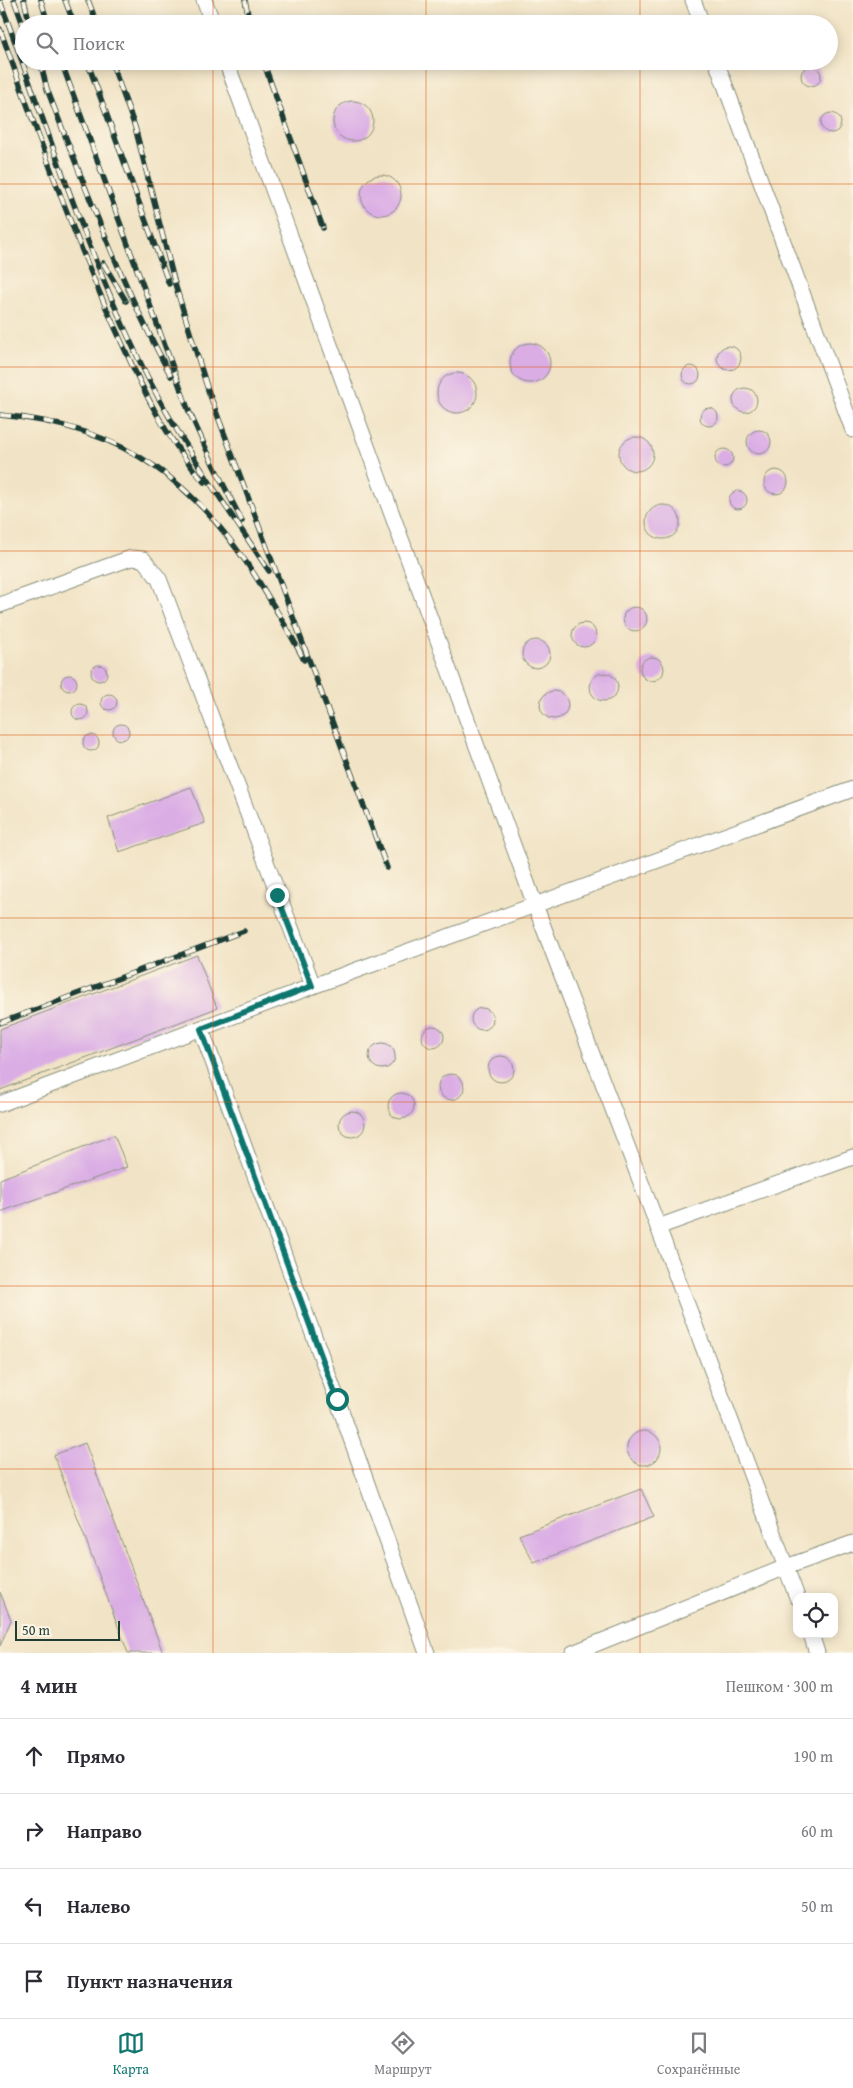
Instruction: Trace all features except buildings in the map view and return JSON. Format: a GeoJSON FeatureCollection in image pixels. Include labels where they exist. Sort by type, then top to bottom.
{"type":"FeatureCollection","features":[{"type":"Feature","properties":{"kind":"lane"},"geometry":{"type":"LineString","coordinates":[[204,0],[209,15]]}},
{"type":"Feature","properties":{"kind":"lane"},"geometry":{"type":"LineString","coordinates":[[693,0],[699,15]]}},
{"type":"Feature","properties":{"kind":"lane"},"geometry":{"type":"LineString","coordinates":[[229,70],[535,905],[796,1593]]}},
{"type":"Feature","properties":{"kind":"lane"},"geometry":{"type":"LineString","coordinates":[[719,70],[853,430]]}},
{"type":"Feature","properties":{"kind":"lane"},"geometry":{"type":"LineString","coordinates":[[0,605],[131,558],[144,559],[159,579],[312,986]]}},
{"type":"Feature","properties":{"kind":"lane"},"geometry":{"type":"LineString","coordinates":[[0,1104],[312,986],[853,789]]}},
{"type":"Feature","properties":{"kind":"lane"},"geometry":{"type":"LineString","coordinates":[[201,1029],[337,1399],[427,1653]]}},
{"type":"Feature","properties":{"kind":"lane"},"geometry":{"type":"LineString","coordinates":[[658,1226],[853,1156]]}},
{"type":"Feature","properties":{"kind":"lane"},"geometry":{"type":"LineString","coordinates":[[573,1653],[786,1567],[853,1543]]}},
{"type":"Feature","properties":{"kind":"lane"},"geometry":{"type":"LineString","coordinates":[[812,1638],[818,1653]]}},
{"type":"Feature","properties":{"kind":"railway"},"geometry":{"type":"LineString","coordinates":[[14,0],[20,15]]}},
{"type":"Feature","properties":{"kind":"railway"},"geometry":{"type":"LineString","coordinates":[[24,0],[28,15]]}},
{"type":"Feature","properties":{"kind":"railway"},"geometry":{"type":"LineString","coordinates":[[41,0],[45,15]]}},
{"type":"Feature","properties":{"kind":"railway"},"geometry":{"type":"LineString","coordinates":[[65,0],[71,15]]}},
{"type":"Feature","properties":{"kind":"railway"},"geometry":{"type":"LineString","coordinates":[[88,0],[94,15]]}},
{"type":"Feature","properties":{"kind":"railway"},"geometry":{"type":"LineString","coordinates":[[245,0],[248,15]]}},
{"type":"Feature","properties":{"kind":"railway"},"geometry":{"type":"LineString","coordinates":[[0,1],[15,43]]}},
{"type":"Feature","properties":{"kind":"railway"},"geometry":{"type":"LineString","coordinates":[[0,29],[70,220],[126,352],[155,411],[177,448],[204,482]]}},
{"type":"Feature","properties":{"kind":"railway"},"geometry":{"type":"LineString","coordinates":[[25,70],[87,239],[126,333],[176,428],[269,571]]}},
{"type":"Feature","properties":{"kind":"railway"},"geometry":{"type":"LineString","coordinates":[[42,70],[47,89],[104,235],[136,306],[171,376]]}},
{"type":"Feature","properties":{"kind":"railway"},"geometry":{"type":"LineString","coordinates":[[64,70],[188,409],[242,521]]}},
{"type":"Feature","properties":{"kind":"railway"},"geometry":{"type":"LineString","coordinates":[[90,70],[169,284]]}},
{"type":"Feature","properties":{"kind":"railway"},"geometry":{"type":"LineString","coordinates":[[114,70],[135,127],[175,284],[208,390],[387,868]]}},
{"type":"Feature","properties":{"kind":"railway"},"geometry":{"type":"LineString","coordinates":[[266,70],[323,228]]}},
{"type":"Feature","properties":{"kind":"railway"},"geometry":{"type":"LineString","coordinates":[[103,263],[126,301]]}},
{"type":"Feature","properties":{"kind":"railway"},"geometry":{"type":"LineString","coordinates":[[0,415],[45,421],[85,432],[122,447],[155,467],[186,491],[213,519],[239,552],[290,633],[304,660]]}},
{"type":"Feature","properties":{"kind":"railway"},"geometry":{"type":"LineString","coordinates":[[0,1023],[244,931]]}},
{"type":"Feature","properties":{"kind":"route"},"geometry":{"type":"LineString","coordinates":[[277,895],[312,986],[201,1029],[337,1399]]}}]}
